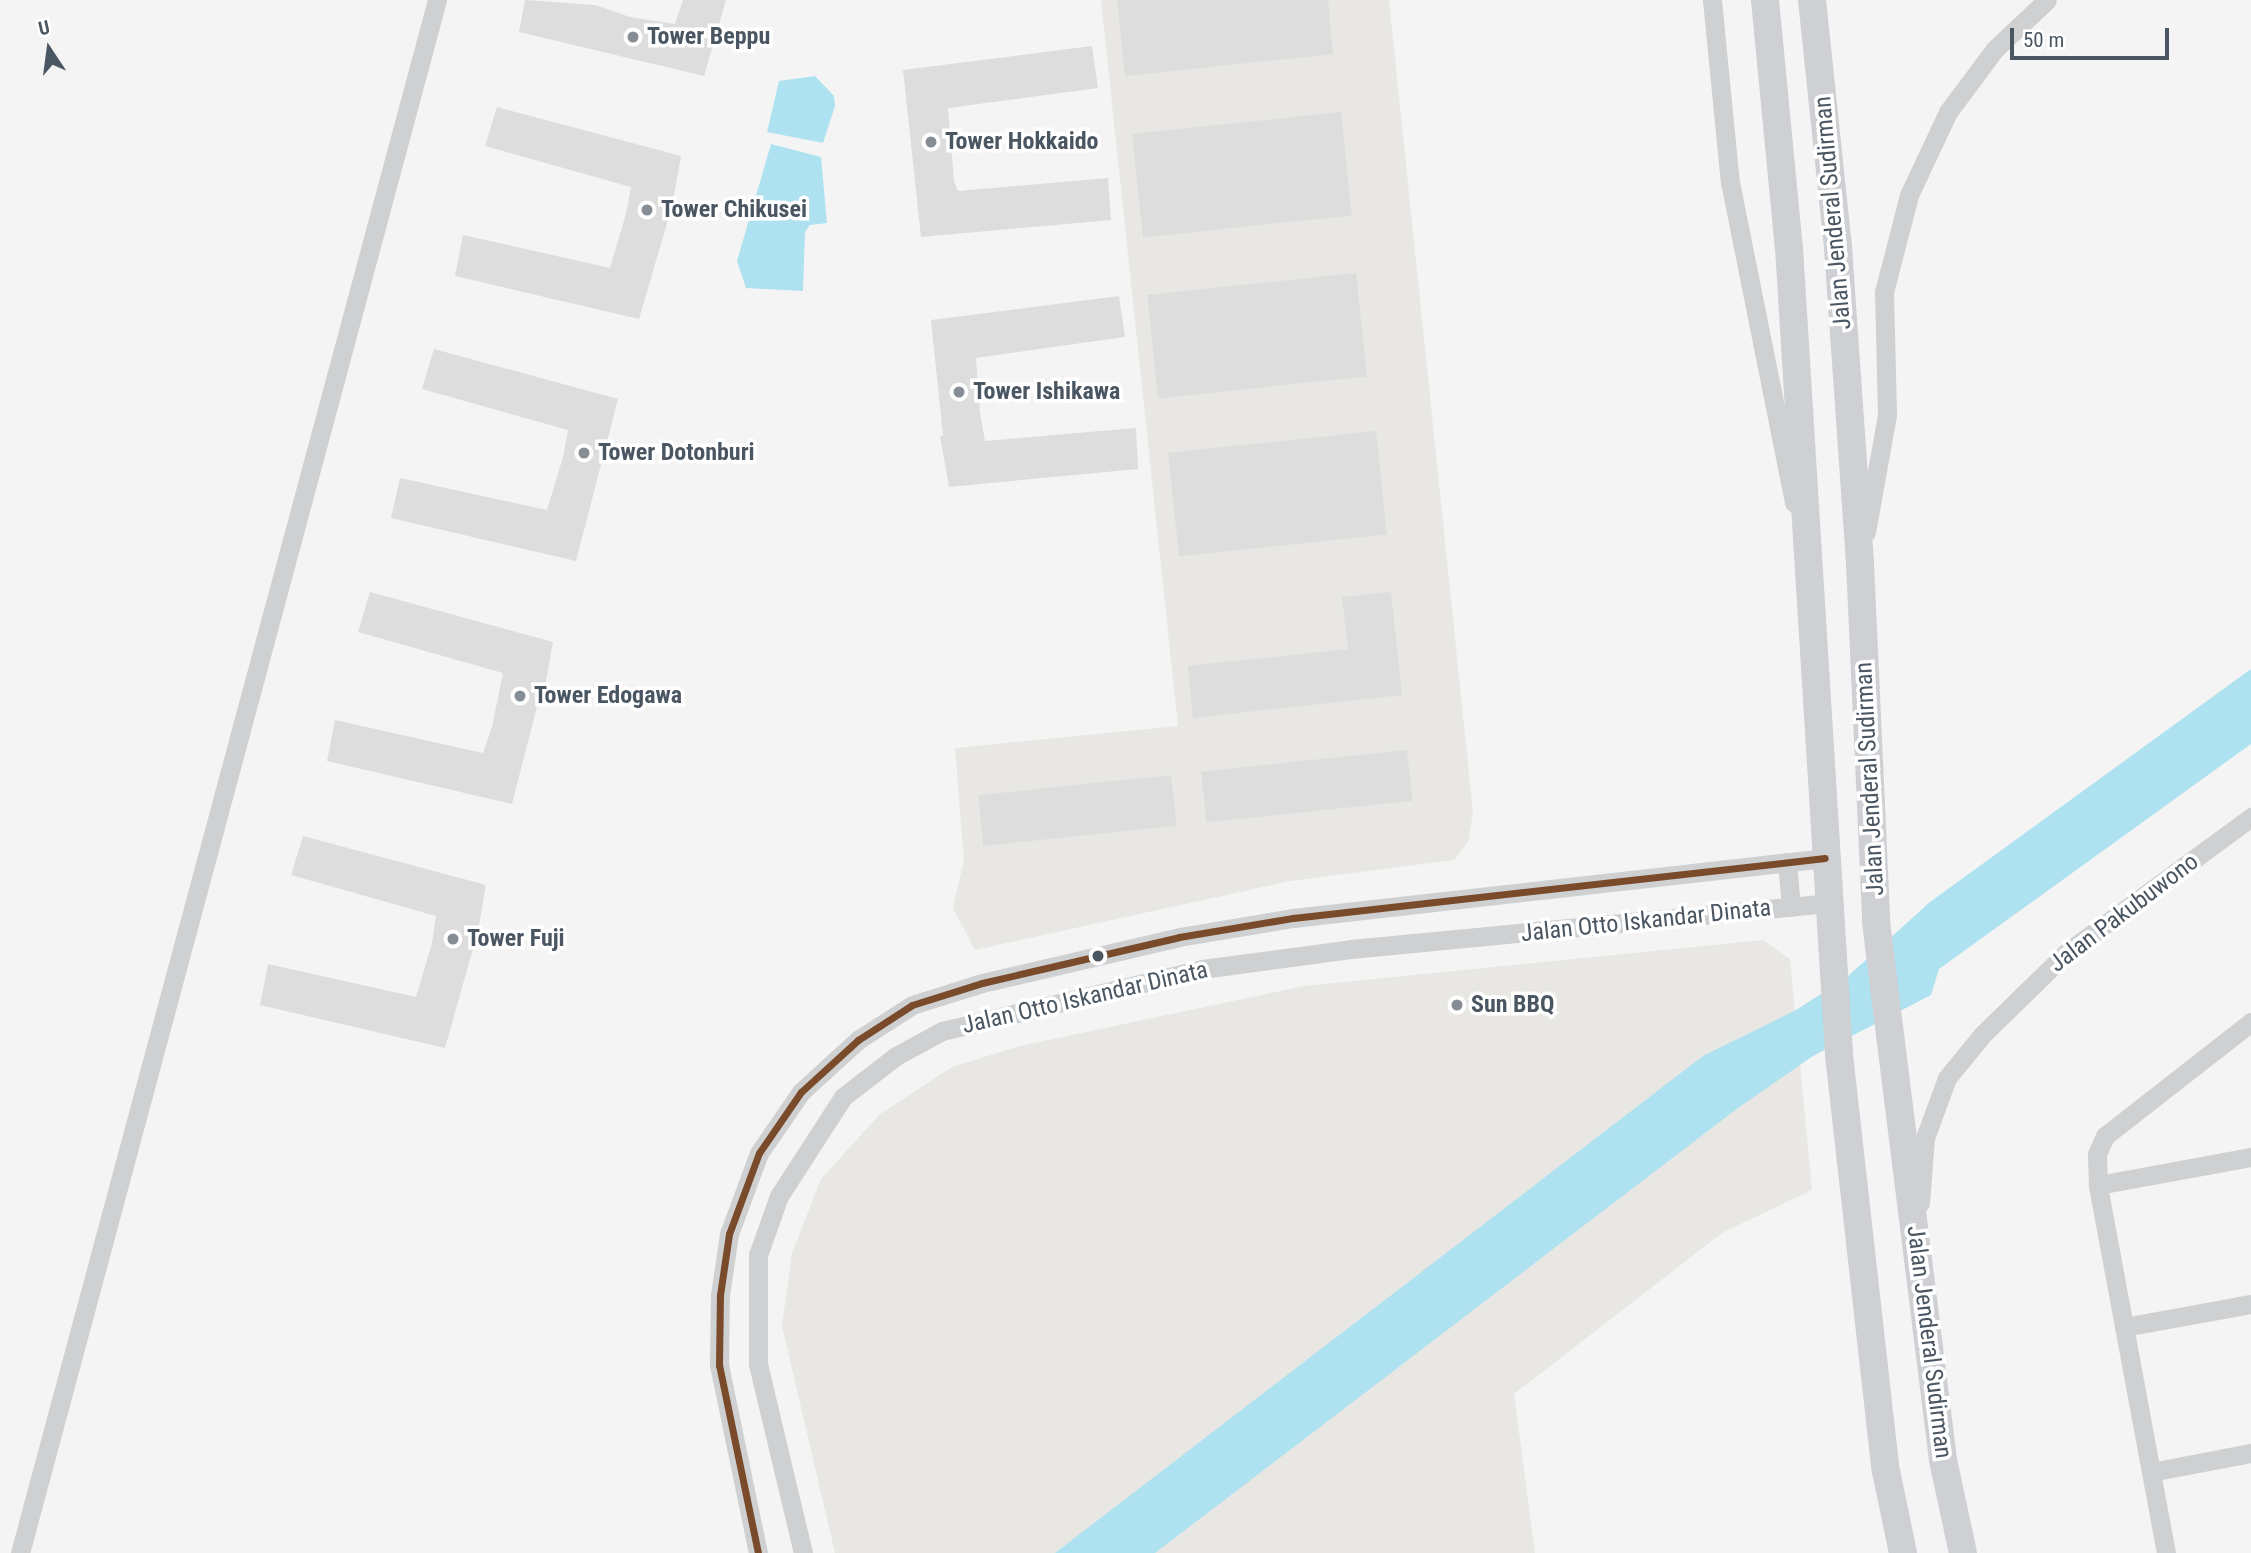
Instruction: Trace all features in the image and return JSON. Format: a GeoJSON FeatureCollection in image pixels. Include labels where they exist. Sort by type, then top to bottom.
{"type":"FeatureCollection","features":[{"type":"Feature","properties":{"kind":"main road","name":"Jalan Jenderal Sudirman"},"geometry":{"type":"LineString","coordinates":[[1765,0],[1788,248],[1839,1055],[1886,1471],[1903,1553]]}},
{"type":"Feature","properties":{"kind":"main road","name":"Jalan Jenderal Sudirman"},"geometry":{"type":"LineString","coordinates":[[1812,0],[1838,248],[1860,562],[1876,922],[1943,1460],[1963,1553]]}},
{"type":"Feature","properties":{"kind":"street"},"geometry":{"type":"LineString","coordinates":[[20,1553],[437,0]]}},
{"type":"Feature","properties":{"kind":"street"},"geometry":{"type":"LineString","coordinates":[[1712,0],[1730,182],[1807,565]]}},
{"type":"Feature","properties":{"kind":"street"},"geometry":{"type":"LineString","coordinates":[[1860,562],[1886,415],[1884,292],[1909,195],[1948,112],[1995,49],[2025,0]]}},
{"type":"Feature","properties":{"kind":"street"},"geometry":{"type":"LineString","coordinates":[[1995,49],[2047,0]]}},
{"type":"Feature","properties":{"kind":"street","name":"Jalan Pakubuwono"},"geometry":{"type":"LineString","coordinates":[[1916,1241],[1926,1138],[1954,1069],[1983,1034],[2066,953],[2251,817]]}},
{"type":"Feature","properties":{"kind":"street","name":"Jalan Otto Iskandar Dinata"},"geometry":{"type":"LineString","coordinates":[[758,1553],[719,1365],[720,1295],[729,1234],[759,1153],[801,1092],[858,1040],[912,1005],[982,983],[1166,940],[1268,922],[1825,858]]}},
{"type":"Feature","properties":{"kind":"street"},"geometry":{"type":"LineString","coordinates":[[1787,862],[1791,907]]}},
{"type":"Feature","properties":{"kind":"street","name":"Jalan Otto Iskandar Dinata"},"geometry":{"type":"LineString","coordinates":[[803,1553],[758,1364],[758,1255],[769,1218],[843,1097],[896,1056],[942,1031],[1202,969],[1350,949],[1828,903]]}},
{"type":"Feature","properties":{"kind":"street"},"geometry":{"type":"LineString","coordinates":[[2166,1553],[2098,1185],[2097,1154],[2105,1136],[2250,1023]]}},
{"type":"Feature","properties":{"kind":"street"},"geometry":{"type":"LineString","coordinates":[[2098,1185],[2251,1157]]}},
{"type":"Feature","properties":{"kind":"street"},"geometry":{"type":"LineString","coordinates":[[741,1197],[769,1218]]}},
{"type":"Feature","properties":{"kind":"street"},"geometry":{"type":"LineString","coordinates":[[729,1234],[758,1255]]}},
{"type":"Feature","properties":{"kind":"street"},"geometry":{"type":"LineString","coordinates":[[2124,1327],[2251,1304]]}},
{"type":"Feature","properties":{"kind":"street"},"geometry":{"type":"LineString","coordinates":[[2151,1472],[2251,1453]]}},
{"type":"Feature","properties":{"kind":"shaded area"},"geometry":{"type":"Polygon","coordinates":[[[1101,0],[1389,0],[1473,812],[1468,842],[1454,860],[1290,881],[975,950],[953,908],[964,860],[955,748],[1178,726],[1101,0]]]}},
{"type":"Feature","properties":{"kind":"shaded area"},"geometry":{"type":"Polygon","coordinates":[[[1763,940],[1790,959],[1812,1190],[1722,1233],[1514,1394],[1535,1553],[835,1553],[782,1326],[792,1253],[821,1179],[880,1114],[952,1067],[1020,1046],[1304,986],[1763,940]]]}},
{"type":"Feature","properties":{"kind":"water"},"geometry":{"type":"Polygon","coordinates":[[[815,76],[834,96],[835,106],[823,143],[767,132],[779,81],[815,76]]]}},
{"type":"Feature","properties":{"kind":"water"},"geometry":{"type":"Polygon","coordinates":[[[771,144],[821,157],[827,223],[810,225],[805,232],[803,291],[746,288],[737,261],[771,144]]]}},
{"type":"Feature","properties":{"kind":"water"},"geometry":{"type":"Polygon","coordinates":[[[2251,669],[2251,744],[1939,969],[1931,995],[1813,1056],[1738,1108],[1155,1553],[1055,1553],[1703,1056],[1796,1010],[1846,978],[1930,902],[2251,669]]]}},
{"type":"Feature","properties":{"kind":"building","name":"Tower Beppu"},"geometry":{"type":"Polygon","coordinates":[[[525,0],[595,5],[630,17],[675,24],[683,0],[726,0],[704,76],[519,32],[525,0]]]}},
{"type":"Feature","properties":{"kind":"building"},"geometry":{"type":"Polygon","coordinates":[[[1117,0],[1328,0],[1333,54],[1125,76],[1117,0]]]}},
{"type":"Feature","properties":{"kind":"building","name":"Tower Hokkaido"},"geometry":{"type":"Polygon","coordinates":[[[1092,46],[1098,88],[948,108],[954,182],[958,191],[1108,178],[1111,220],[921,237],[903,70],[1092,46]]]}},
{"type":"Feature","properties":{"kind":"building","name":"Tower Chikusei"},"geometry":{"type":"Polygon","coordinates":[[[497,107],[681,156],[672,206],[639,319],[455,276],[463,235],[610,268],[626,214],[631,187],[485,146],[497,107]]]}},
{"type":"Feature","properties":{"kind":"building"},"geometry":{"type":"Polygon","coordinates":[[[1341,112],[1352,215],[1143,237],[1132,134],[1341,112]]]}},
{"type":"Feature","properties":{"kind":"building"},"geometry":{"type":"Polygon","coordinates":[[[1356,273],[1367,376],[1158,398],[1147,295],[1356,273]]]}},
{"type":"Feature","properties":{"kind":"building","name":"Tower Ishikawa"},"geometry":{"type":"Polygon","coordinates":[[[1119,296],[1125,337],[976,358],[980,413],[985,441],[1136,428],[1138,469],[949,487],[940,436],[943,436],[931,320],[1119,296]]]}},
{"type":"Feature","properties":{"kind":"building","name":"Tower Dotonburi"},"geometry":{"type":"Polygon","coordinates":[[[434,349],[618,399],[576,561],[391,518],[400,478],[547,510],[563,457],[568,430],[422,389],[434,349]]]}},
{"type":"Feature","properties":{"kind":"building"},"geometry":{"type":"Polygon","coordinates":[[[1376,431],[1387,534],[1179,556],[1168,453],[1376,431]]]}},
{"type":"Feature","properties":{"kind":"building","name":"Tower Edogawa"},"geometry":{"type":"Polygon","coordinates":[[[370,592],[553,642],[544,692],[541,691],[512,804],[327,761],[335,720],[483,753],[492,727],[503,673],[358,632],[370,592]]]}},
{"type":"Feature","properties":{"kind":"building"},"geometry":{"type":"Polygon","coordinates":[[[1391,592],[1402,695],[1193,718],[1188,666],[1348,649],[1342,597],[1391,592]]]}},
{"type":"Feature","properties":{"kind":"building"},"geometry":{"type":"Polygon","coordinates":[[[1407,750],[1412,801],[1206,822],[1201,772],[1407,750]]]}},
{"type":"Feature","properties":{"kind":"building"},"geometry":{"type":"Polygon","coordinates":[[[1171,775],[1176,826],[983,846],[978,795],[1171,775]]]}},
{"type":"Feature","properties":{"kind":"building","name":"Tower Fuji"},"geometry":{"type":"Polygon","coordinates":[[[303,836],[486,885],[478,931],[445,1048],[260,1005],[268,964],[416,997],[432,943],[436,916],[291,875],[303,836]]]}},
{"type":"Feature","properties":{"kind":"transit line"},"geometry":{"type":"LineString","coordinates":[[758,1553],[719,1365],[720,1295],[729,1234],[759,1153],[801,1092],[858,1040],[912,1005],[982,983],[1179,937],[1293,918],[1825,858]]}},
{"type":"Feature","properties":{"kind":"place","name":"Tower Beppu"},"geometry":{"type":"Point","coordinates":[633,37]}},
{"type":"Feature","properties":{"kind":"place","name":"Tower Hokkaido"},"geometry":{"type":"Point","coordinates":[931,142]}},
{"type":"Feature","properties":{"kind":"place","name":"Tower Chikusei"},"geometry":{"type":"Point","coordinates":[647,210]}},
{"type":"Feature","properties":{"kind":"place","name":"Tower Ishikawa"},"geometry":{"type":"Point","coordinates":[959,392]}},
{"type":"Feature","properties":{"kind":"place","name":"Tower Dotonburi"},"geometry":{"type":"Point","coordinates":[584,453]}},
{"type":"Feature","properties":{"kind":"place","name":"Tower Edogawa"},"geometry":{"type":"Point","coordinates":[520,696]}},
{"type":"Feature","properties":{"kind":"place","name":"Tower Fuji"},"geometry":{"type":"Point","coordinates":[453,939]}},
{"type":"Feature","properties":{"kind":"place","name":"Sun BBQ"},"geometry":{"type":"Point","coordinates":[1457,1005]}}]}
